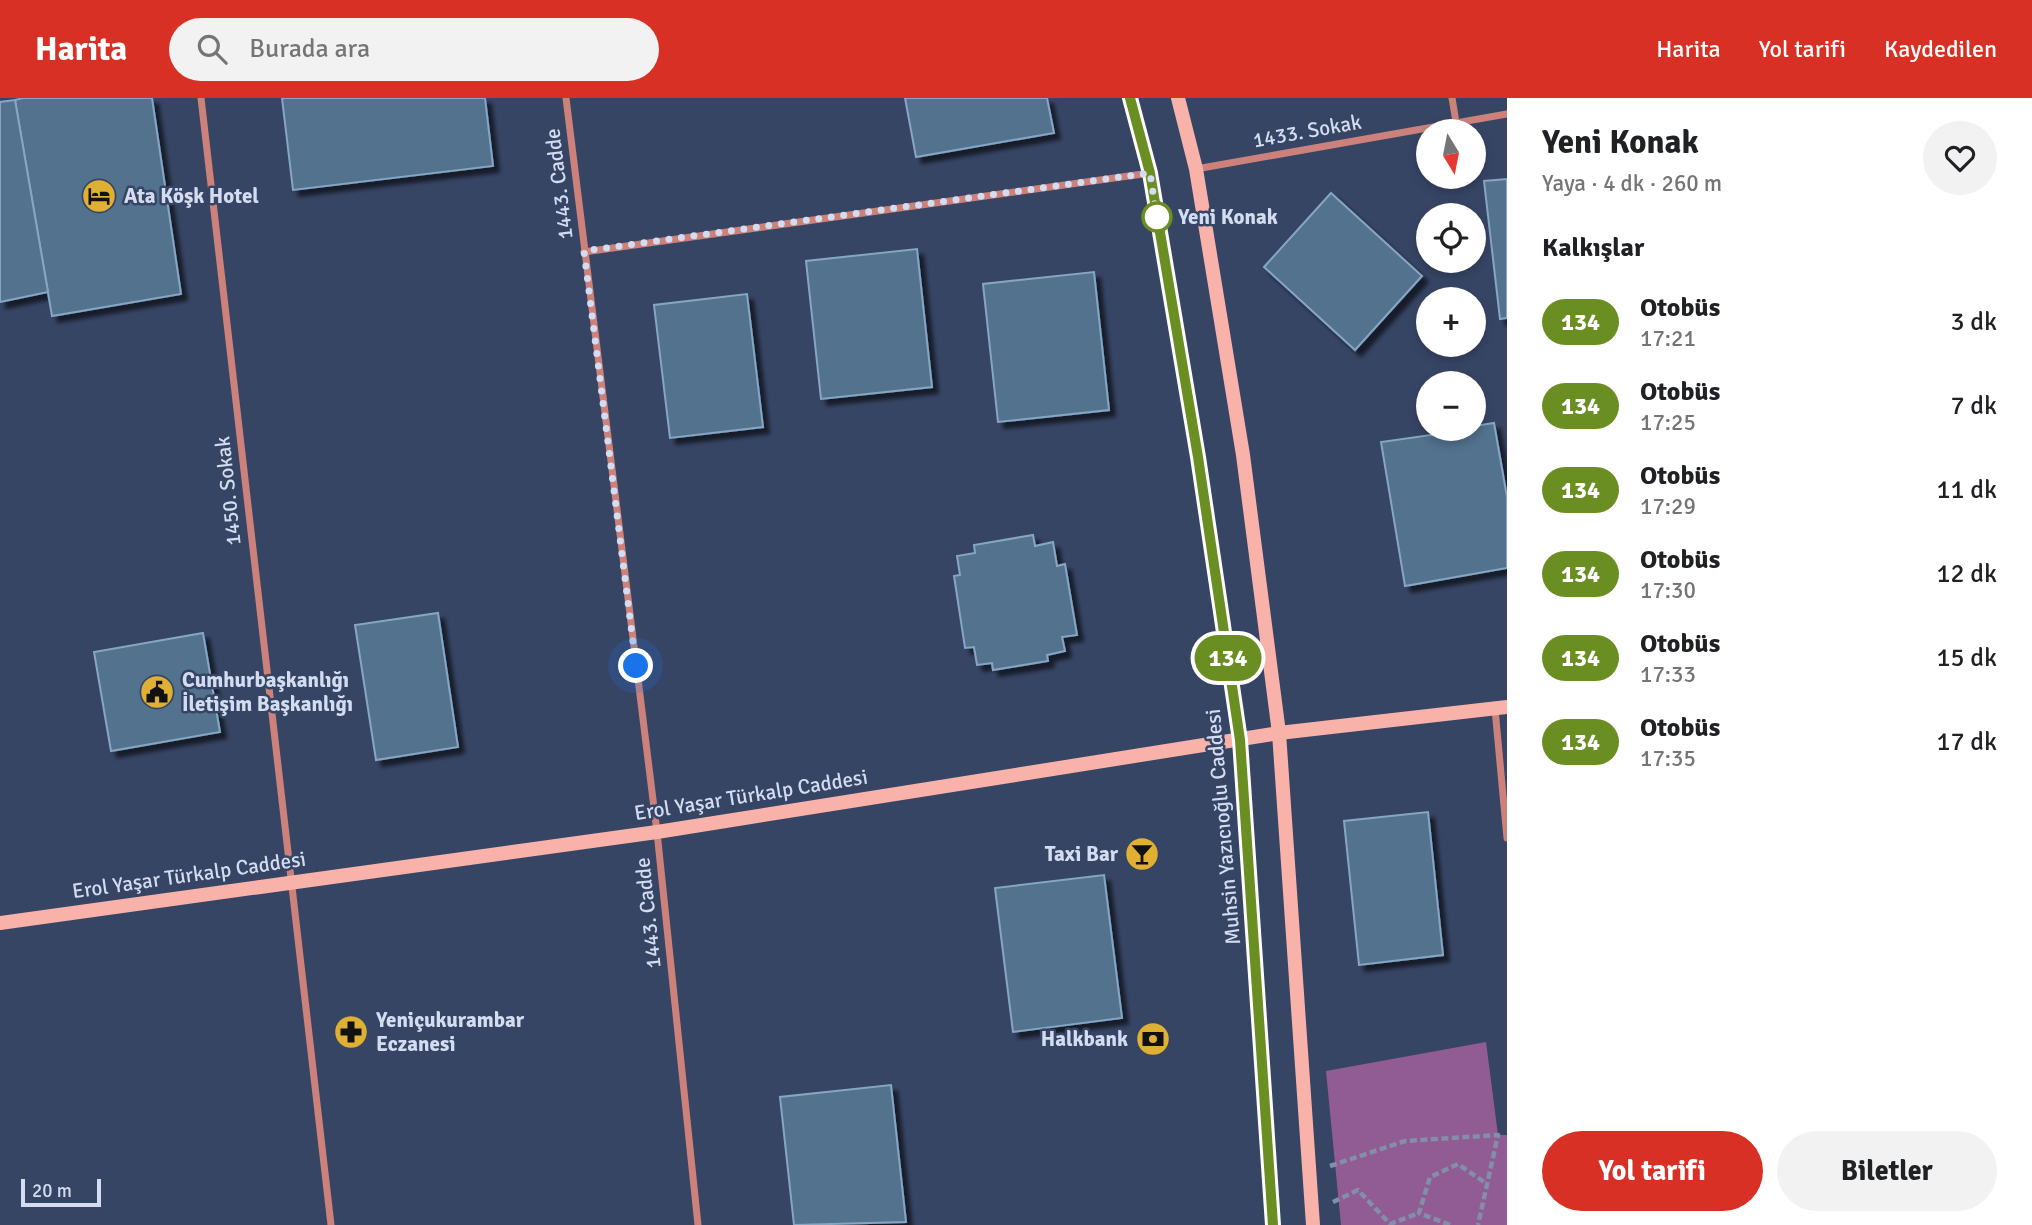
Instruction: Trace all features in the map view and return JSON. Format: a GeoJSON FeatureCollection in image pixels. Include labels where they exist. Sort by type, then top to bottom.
{"type":"FeatureCollection","features":[{"type":"Feature","properties":{"kind":"main road","name":"Muhsin Yazıcıoğlu Caddesi"},"geometry":{"type":"LineString","coordinates":[[1130,98],[1150,173],[1198,457],[1240,740],[1273,1225]]}},
{"type":"Feature","properties":{"kind":"main road"},"geometry":{"type":"LineString","coordinates":[[1178,98],[1196,169],[1243,455],[1279,733],[1313,1225]]}},
{"type":"Feature","properties":{"kind":"main road","name":"Erol Yaşar Türkalp Caddesi"},"geometry":{"type":"LineString","coordinates":[[0,923],[657,832],[1279,733],[1501,707]]}},
{"type":"Feature","properties":{"kind":"street","name":"1450. Sokak"},"geometry":{"type":"LineString","coordinates":[[201,98],[331,1225]]}},
{"type":"Feature","properties":{"kind":"street","name":"1443. Cadde"},"geometry":{"type":"LineString","coordinates":[[566,98],[657,832],[698,1225]]}},
{"type":"Feature","properties":{"kind":"street"},"geometry":{"type":"LineString","coordinates":[[1452,98],[1456,119]]}},
{"type":"Feature","properties":{"kind":"street","name":"1433. Sokak"},"geometry":{"type":"LineString","coordinates":[[1471,119],[1507,114]]}},
{"type":"Feature","properties":{"kind":"street","name":"1433. Sokak"},"geometry":{"type":"LineString","coordinates":[[1196,169],[1416,128]]}},
{"type":"Feature","properties":{"kind":"street"},"geometry":{"type":"LineString","coordinates":[[584,251],[1150,173]]}},
{"type":"Feature","properties":{"kind":"street"},"geometry":{"type":"LineString","coordinates":[[1501,707],[1507,838]]}},
{"type":"Feature","properties":{"kind":"path"},"geometry":{"type":"LineString","coordinates":[[1330,1166],[1405,1141],[1498,1135],[1478,1225]]}},
{"type":"Feature","properties":{"kind":"path"},"geometry":{"type":"LineString","coordinates":[[1419,1213],[1430,1177],[1458,1164],[1487,1184]]}},
{"type":"Feature","properties":{"kind":"path"},"geometry":{"type":"LineString","coordinates":[[1333,1202],[1357,1190],[1390,1224],[1419,1213],[1450,1225]]}},
{"type":"Feature","properties":{"kind":"shaded area"},"geometry":{"type":"Polygon","coordinates":[[[1486,1042],[1498,1135],[1507,1135],[1507,1225],[1341,1225],[1326,1071],[1486,1042]]]}},
{"type":"Feature","properties":{"kind":"building","name":"Ata Köşk Hotel"},"geometry":{"type":"Polygon","coordinates":[[[152,98],[181,294],[52,316],[15,100],[152,98]]]}},
{"type":"Feature","properties":{"kind":"building"},"geometry":{"type":"Polygon","coordinates":[[[282,98],[485,98],[493,166],[293,190],[282,98]]]}},
{"type":"Feature","properties":{"kind":"building"},"geometry":{"type":"Polygon","coordinates":[[[905,98],[1047,98],[1054,133],[916,157],[905,98]]]}},
{"type":"Feature","properties":{"kind":"building"},"geometry":{"type":"Polygon","coordinates":[[[15,100],[48,292],[0,302],[0,102],[15,100]]]}},
{"type":"Feature","properties":{"kind":"building"},"geometry":{"type":"Polygon","coordinates":[[[1507,179],[1507,318],[1500,319],[1485,189],[1486,181],[1507,179]]]}},
{"type":"Feature","properties":{"kind":"building"},"geometry":{"type":"Polygon","coordinates":[[[1331,193],[1422,276],[1355,350],[1264,267],[1331,193]]]}},
{"type":"Feature","properties":{"kind":"building"},"geometry":{"type":"Polygon","coordinates":[[[917,249],[932,387],[821,399],[806,261],[917,249]]]}},
{"type":"Feature","properties":{"kind":"building"},"geometry":{"type":"Polygon","coordinates":[[[1094,272],[1109,410],[998,422],[983,284],[1094,272]]]}},
{"type":"Feature","properties":{"kind":"building"},"geometry":{"type":"Polygon","coordinates":[[[747,294],[763,427],[670,438],[654,305],[747,294]]]}},
{"type":"Feature","properties":{"kind":"building"},"geometry":{"type":"Polygon","coordinates":[[[1494,423],[1507,497],[1507,568],[1405,586],[1381,442],[1416,437],[1416,441],[1486,441],[1486,424],[1494,423]]]}},
{"type":"Feature","properties":{"kind":"building"},"geometry":{"type":"Polygon","coordinates":[[[1033,535],[1035,546],[1053,542],[1057,566],[1065,564],[1077,635],[1062,637],[1065,651],[1047,655],[1048,661],[993,670],[992,663],[977,665],[974,647],[965,648],[954,576],[960,575],[957,556],[975,553],[974,545],[1033,535]]]}},
{"type":"Feature","properties":{"kind":"building"},"geometry":{"type":"Polygon","coordinates":[[[438,613],[458,747],[376,760],[355,625],[438,613]]]}},
{"type":"Feature","properties":{"kind":"building","name":"Cumhurbaşkanlığı İletişim Başkanlığı"},"geometry":{"type":"Polygon","coordinates":[[[203,633],[220,732],[111,751],[94,652],[203,633]]]}},
{"type":"Feature","properties":{"kind":"building"},"geometry":{"type":"Polygon","coordinates":[[[1428,812],[1443,955],[1359,965],[1344,821],[1428,812]]]}},
{"type":"Feature","properties":{"kind":"building"},"geometry":{"type":"Polygon","coordinates":[[[1104,875],[1122,1018],[1013,1032],[995,888],[1104,875]]]}},
{"type":"Feature","properties":{"kind":"building"},"geometry":{"type":"Polygon","coordinates":[[[891,1085],[906,1222],[794,1225],[780,1097],[891,1085]]]}},
{"type":"Feature","properties":{"kind":"bus line","name":"134"},"geometry":{"type":"LineString","coordinates":[[1130,98],[1150,173],[1198,457],[1240,740],[1273,1225]]}},
{"type":"Feature","properties":{"kind":"place","name":"Ata Köşk Hotel"},"geometry":{"type":"Point","coordinates":[99,196]}},
{"type":"Feature","properties":{"kind":"place","name":"Yeni Konak"},"geometry":{"type":"Point","coordinates":[1157,217]}},
{"type":"Feature","properties":{"kind":"place","name":"Cumhurbaşkanlığı İletişim Başkanlığı"},"geometry":{"type":"Point","coordinates":[157,692]}},
{"type":"Feature","properties":{"kind":"place","name":"Taxi Bar"},"geometry":{"type":"Point","coordinates":[1142,854]}},
{"type":"Feature","properties":{"kind":"place","name":"Yeniçukurambar Eczanesi"},"geometry":{"type":"Point","coordinates":[351,1032]}},
{"type":"Feature","properties":{"kind":"place","name":"Halkbank"},"geometry":{"type":"Point","coordinates":[1153,1039]}},
{"type":"Feature","properties":{"kind":"route"},"geometry":{"type":"LineString","coordinates":[[636,666],[584,251],[1150,173],[1158,225],[1157,217]]}}]}
